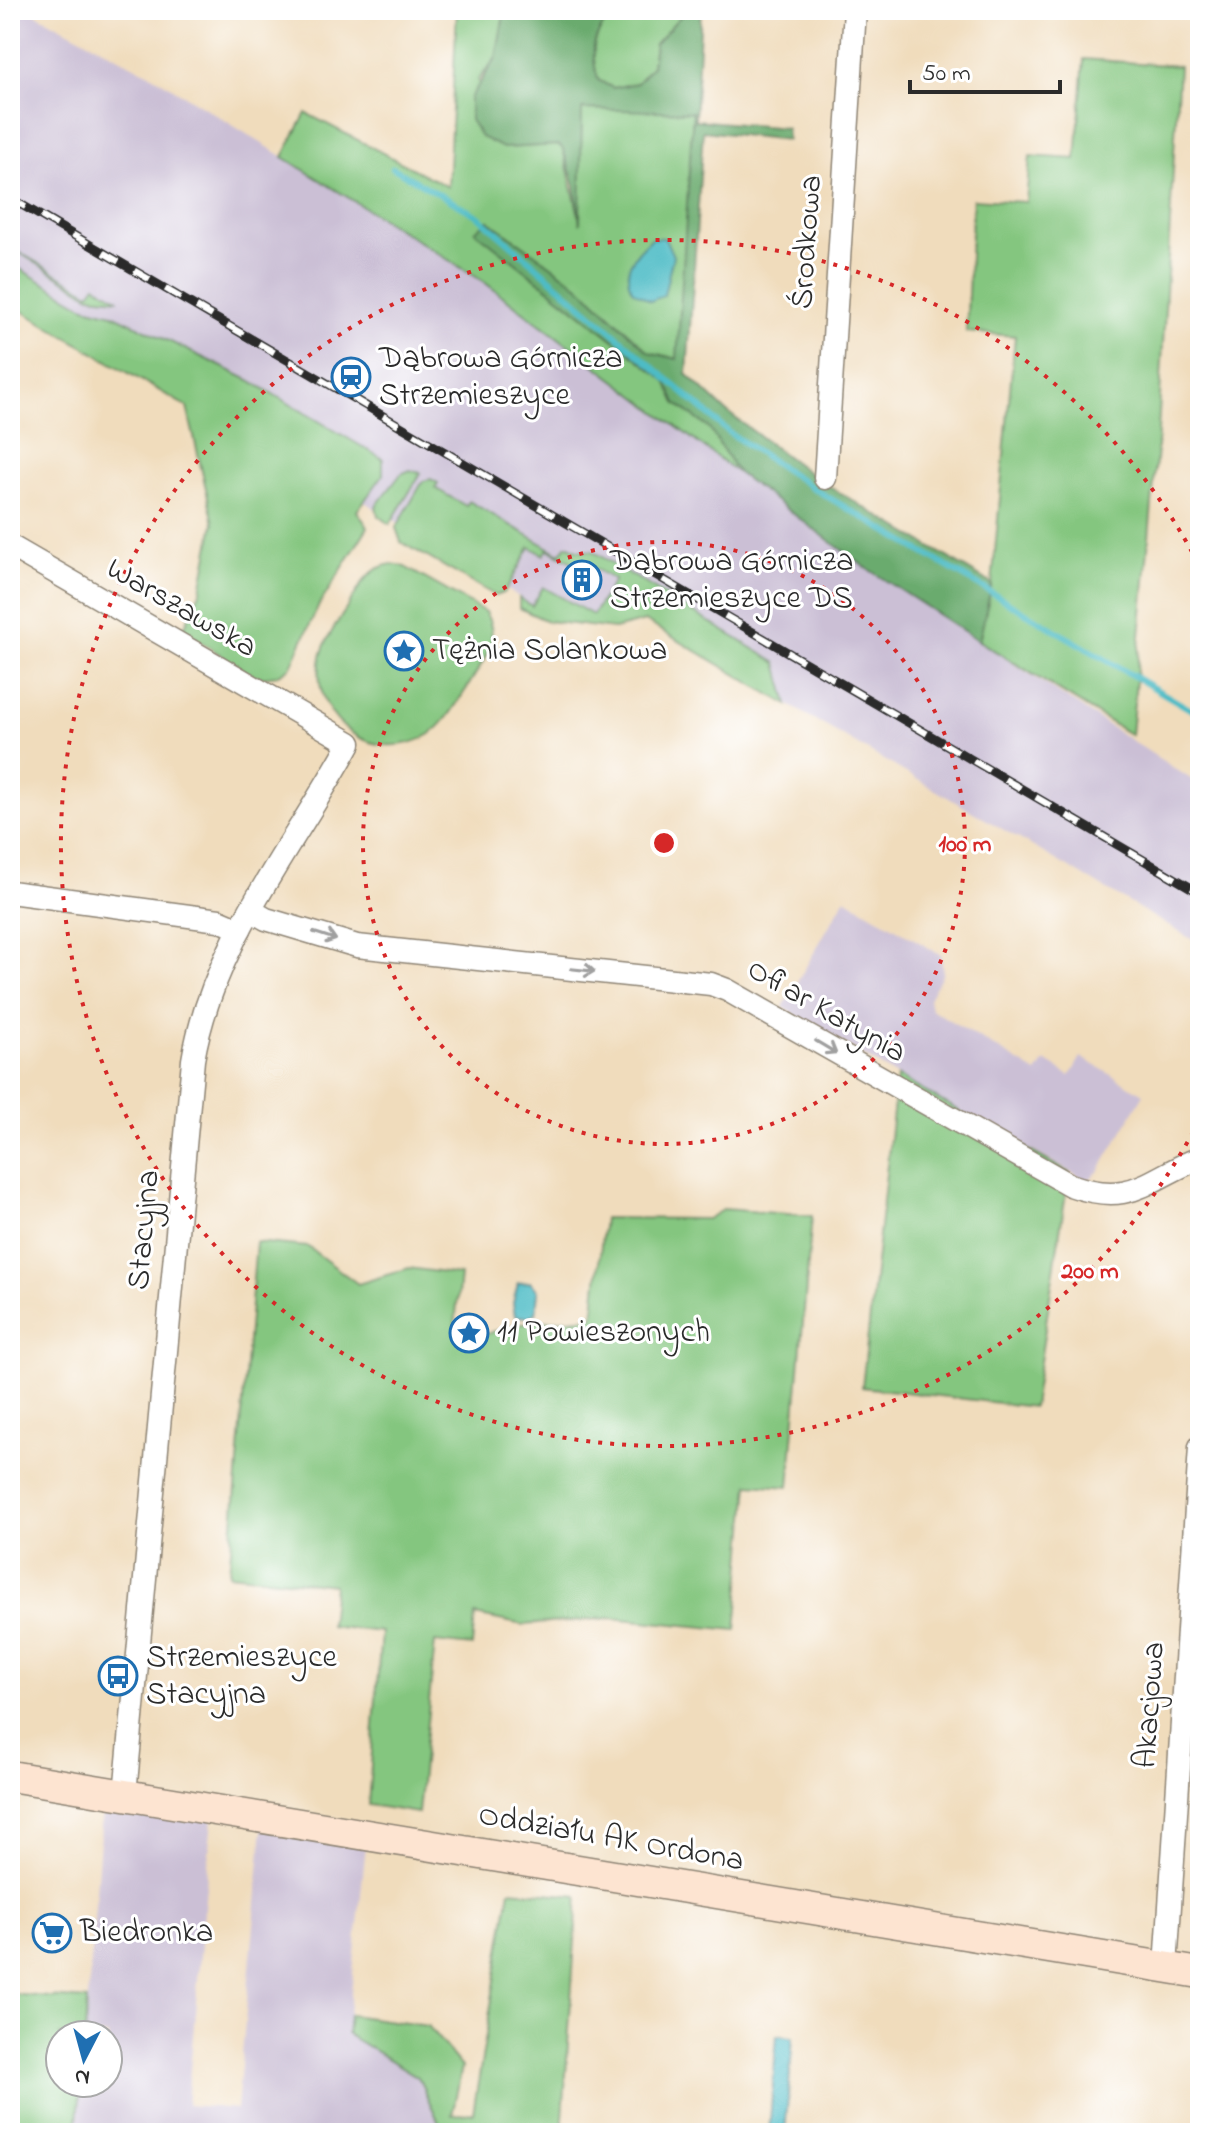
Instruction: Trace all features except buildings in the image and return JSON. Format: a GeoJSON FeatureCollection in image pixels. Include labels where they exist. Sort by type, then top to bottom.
{"type":"FeatureCollection","features":[{"type":"Feature","properties":{"kind":"street","name":"Środkowa"},"geometry":{"type":"LineString","coordinates":[[825,478],[855,10]]}},
{"type":"Feature","properties":{"kind":"street","name":"Warszawska"},"geometry":{"type":"LineString","coordinates":[[10,546],[321,727]]}},
{"type":"Feature","properties":{"kind":"street","name":"Stacyjna"},"geometry":{"type":"LineString","coordinates":[[125,1794],[193,1060],[208,995],[246,920],[350,743],[321,727]]}},
{"type":"Feature","properties":{"kind":"street","name":"Ofiar Katynia"},"geometry":{"type":"LineString","coordinates":[[10,892],[219,920],[266,919],[357,946],[711,984],[727,990],[1070,1185],[1107,1195],[1124,1192],[1200,1158]]}},
{"type":"Feature","properties":{"kind":"street","name":"Akacjowa"},"geometry":{"type":"LineString","coordinates":[[1166,1967],[1200,1447]]}},
{"type":"Feature","properties":{"kind":"street","name":"Oddziału AK Ordona"},"geometry":{"type":"LineString","coordinates":[[10,1776],[1200,1973]]}},
{"type":"Feature","properties":{"kind":"shaded area"},"geometry":{"type":"Polygon","coordinates":[[[10,10],[29,10],[157,78],[484,282],[865,567],[1200,785],[1200,944],[645,621],[614,629],[545,613],[10,284],[10,10]]]}},
{"type":"Feature","properties":{"kind":"shaded area"},"geometry":{"type":"Polygon","coordinates":[[[845,898],[941,955],[943,973],[929,999],[931,1009],[1037,1073],[1045,1061],[1070,1076],[1081,1057],[1144,1094],[1099,1171],[1087,1181],[897,1076],[783,1007],[845,898]]]}},
{"type":"Feature","properties":{"kind":"shaded area"},"geometry":{"type":"Polygon","coordinates":[[[103,1801],[212,1818],[187,2105],[237,2109],[263,1827],[366,1844],[347,2034],[418,2077],[444,2133],[77,2133],[80,2099],[124,2099],[124,2019],[86,2019],[103,1801]]]}},
{"type":"Feature","properties":{"kind":"green space"},"geometry":{"type":"Polygon","coordinates":[[[457,10],[505,10],[496,58],[478,80],[503,148],[559,145],[563,149],[579,216],[582,109],[693,111],[678,359],[649,352],[579,286],[488,220],[476,231],[666,381],[676,403],[709,428],[738,473],[484,282],[283,157],[306,113],[448,187],[457,10]]]}},
{"type":"Feature","properties":{"kind":"green space"},"geometry":{"type":"Polygon","coordinates":[[[505,10],[615,10],[602,27],[594,50],[598,80],[613,88],[637,83],[652,66],[655,44],[686,10],[701,10],[695,120],[786,128],[787,140],[703,131],[687,374],[726,411],[817,479],[992,584],[979,641],[865,567],[738,473],[709,428],[676,403],[666,381],[475,231],[488,220],[579,286],[649,352],[677,359],[693,112],[582,109],[580,224],[575,186],[559,145],[503,148],[481,137],[470,120],[470,98],[496,58],[505,10]]]}},
{"type":"Feature","properties":{"kind":"green space"},"geometry":{"type":"Polygon","coordinates":[[[615,10],[686,10],[655,44],[652,66],[637,83],[612,88],[598,80],[594,50],[602,27],[615,10]]]}},
{"type":"Feature","properties":{"kind":"green space"},"geometry":{"type":"Polygon","coordinates":[[[1084,59],[1179,66],[1157,449],[1131,735],[979,641],[992,584],[1015,336],[966,332],[973,199],[1026,202],[1030,156],[1076,159],[1084,59]]]}},
{"type":"Feature","properties":{"kind":"green space"},"geometry":{"type":"Polygon","coordinates":[[[10,247],[90,293],[96,285],[119,299],[90,296],[10,247]]]}},
{"type":"Feature","properties":{"kind":"green space"},"geometry":{"type":"Polygon","coordinates":[[[10,263],[85,307],[113,314],[249,380],[383,459],[383,475],[357,511],[368,527],[318,607],[291,666],[278,675],[256,678],[183,630],[201,590],[214,523],[187,407],[10,304],[10,263]]]}},
{"type":"Feature","properties":{"kind":"green space"},"geometry":{"type":"Polygon","coordinates":[[[410,470],[421,473],[390,524],[378,516],[376,506],[401,474],[410,470]]]}},
{"type":"Feature","properties":{"kind":"green space"},"geometry":{"type":"Polygon","coordinates":[[[431,479],[438,483],[435,488],[466,506],[469,501],[560,554],[567,545],[577,550],[592,551],[777,663],[788,705],[645,621],[614,629],[547,621],[519,608],[519,598],[532,606],[543,587],[593,615],[614,580],[582,561],[579,566],[548,549],[544,555],[530,547],[505,592],[496,596],[401,542],[396,528],[423,481],[431,479]]]}},
{"type":"Feature","properties":{"kind":"green space"},"geometry":{"type":"Polygon","coordinates":[[[392,564],[403,566],[485,612],[492,632],[484,660],[441,725],[429,735],[409,743],[388,745],[369,742],[337,720],[326,704],[320,685],[320,663],[327,640],[362,584],[377,569],[392,564]]]}},
{"type":"Feature","properties":{"kind":"green space"},"geometry":{"type":"Polygon","coordinates":[[[897,1076],[1069,1173],[1033,1407],[862,1387],[897,1076]]]}},
{"type":"Feature","properties":{"kind":"green space"},"geometry":{"type":"Polygon","coordinates":[[[724,1209],[812,1216],[789,1487],[749,1484],[736,1630],[610,1618],[523,1625],[475,1615],[472,1646],[435,1642],[418,1813],[368,1805],[381,1632],[330,1626],[334,1585],[229,1574],[256,1242],[308,1247],[358,1284],[409,1268],[460,1275],[454,1334],[474,1338],[520,1323],[593,1317],[604,1218],[707,1219],[724,1209]]]}},
{"type":"Feature","properties":{"kind":"green space"},"geometry":{"type":"Polygon","coordinates":[[[510,1890],[578,1896],[562,2133],[444,2133],[418,2077],[347,2034],[349,2015],[428,2026],[462,2067],[452,2115],[473,2113],[510,1890]]]}},
{"type":"Feature","properties":{"kind":"green space"},"geometry":{"type":"Polygon","coordinates":[[[10,1994],[87,2000],[86,2019],[44,2019],[44,2099],[80,2099],[77,2133],[10,2133],[10,1994]]]}},
{"type":"Feature","properties":{"kind":"water"},"geometry":{"type":"Polygon","coordinates":[[[652,238],[665,238],[673,256],[664,295],[651,301],[633,291],[628,275],[636,255],[652,238]]]}},
{"type":"Feature","properties":{"kind":"water"},"geometry":{"type":"Polygon","coordinates":[[[531,1282],[538,1291],[536,1313],[527,1317],[515,1316],[513,1303],[518,1283],[531,1282]]]}},
{"type":"Feature","properties":{"kind":"water"},"geometry":{"type":"Polygon","coordinates":[[[777,2035],[793,2037],[785,2133],[769,2133],[777,2035]]]}},
{"type":"Feature","properties":{"kind":"waterway"},"geometry":{"type":"LineString","coordinates":[[393,168],[478,216],[731,434],[816,490],[1200,715]]}},
{"type":"Feature","properties":{"kind":"railway"},"geometry":{"type":"LineString","coordinates":[[10,198],[1200,893]]}},
{"type":"Feature","properties":{"kind":"place","name":"Dąbrowa Górnicza Strzemieszyce"},"geometry":{"type":"Point","coordinates":[351,377]}},
{"type":"Feature","properties":{"kind":"place","name":"Dąbrowa Górnicza Strzemieszyce DS"},"geometry":{"type":"Point","coordinates":[582,580]}},
{"type":"Feature","properties":{"kind":"place","name":"Tężnia Solankowa"},"geometry":{"type":"Point","coordinates":[404,651]}},
{"type":"Feature","properties":{"kind":"place","name":"11 Powieszonych"},"geometry":{"type":"Point","coordinates":[469,1333]}},
{"type":"Feature","properties":{"kind":"place","name":"Strzemieszyce Stacyjna"},"geometry":{"type":"Point","coordinates":[118,1676]}},
{"type":"Feature","properties":{"kind":"place","name":"Biedronka"},"geometry":{"type":"Point","coordinates":[52,1933]}}]}
